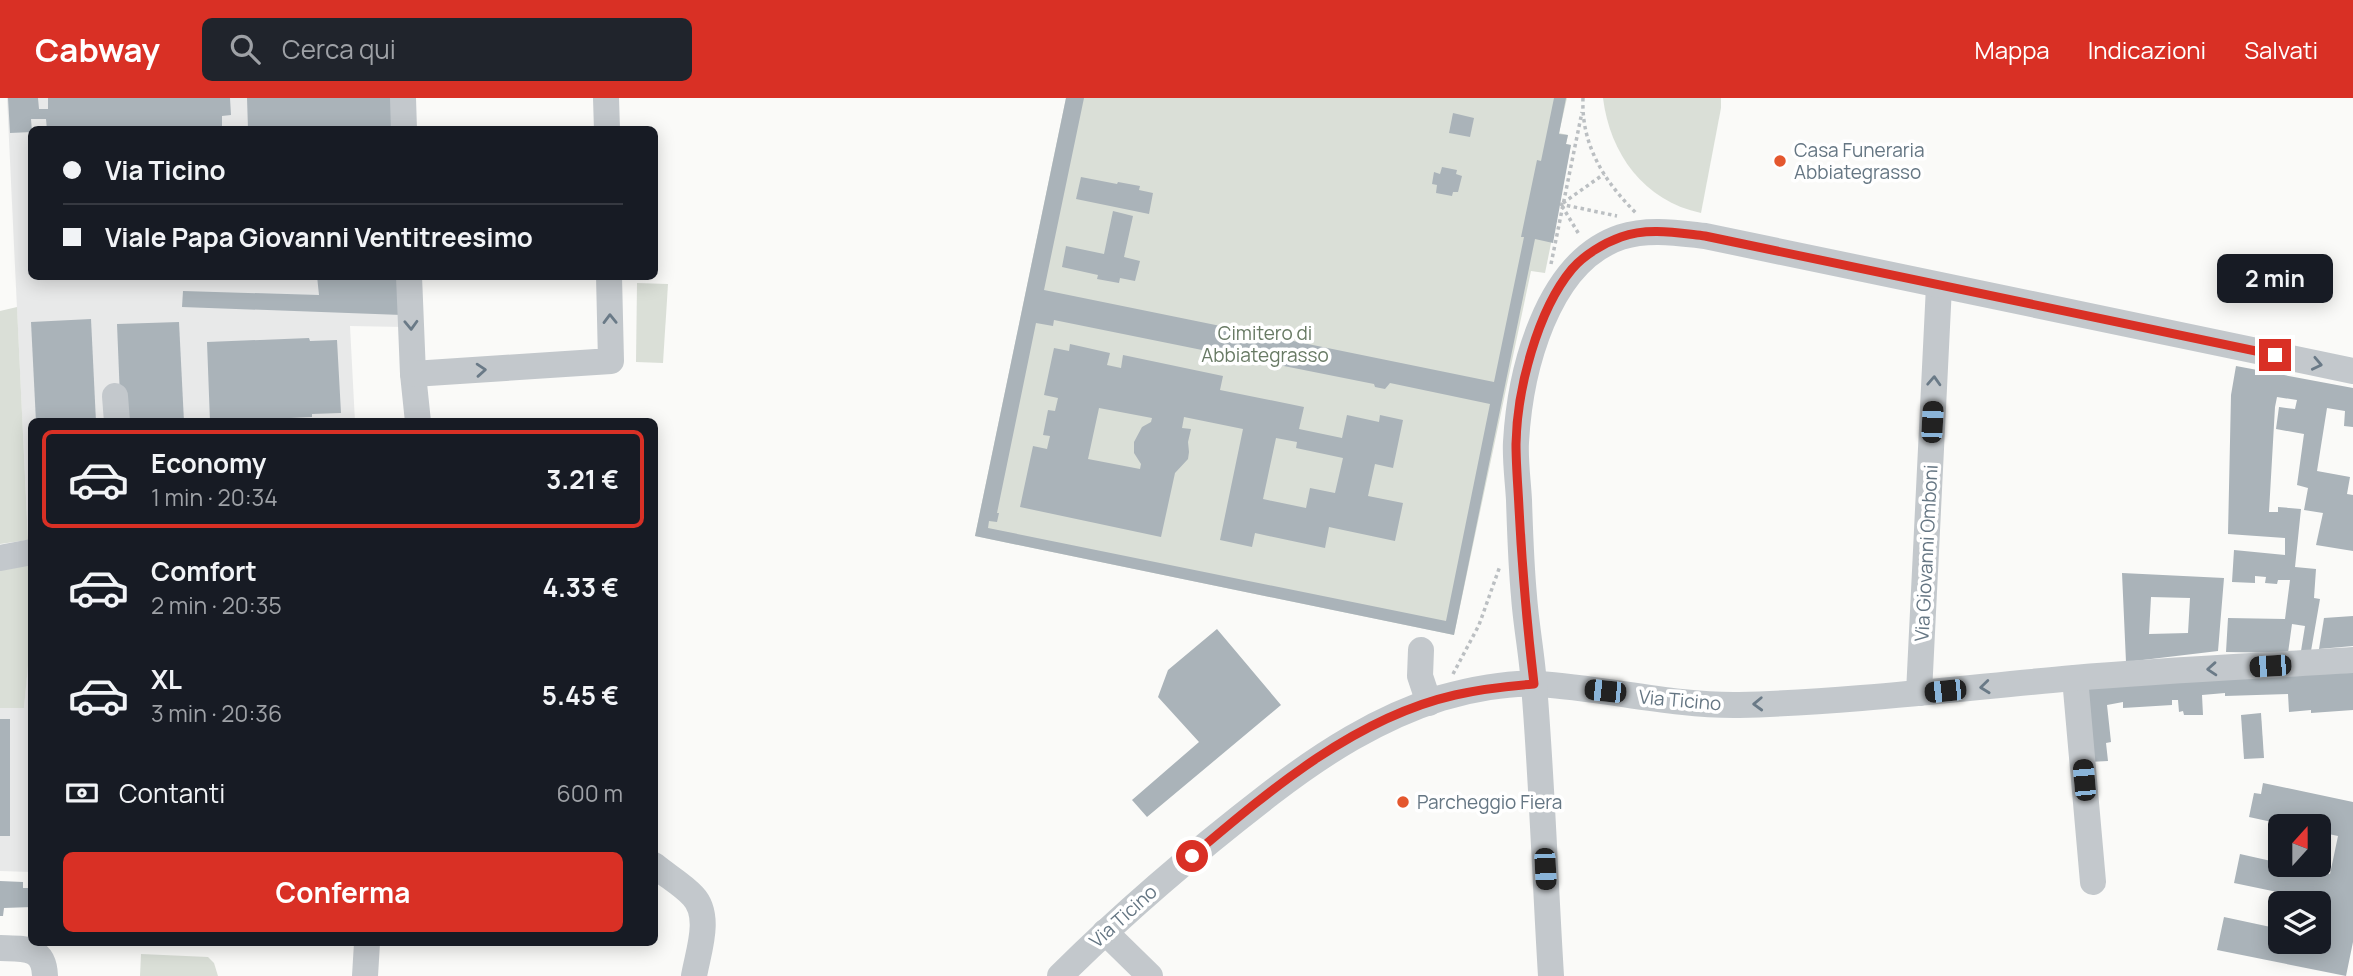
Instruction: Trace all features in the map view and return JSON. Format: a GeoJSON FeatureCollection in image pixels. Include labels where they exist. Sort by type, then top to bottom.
{"type":"FeatureCollection","features":[{"type":"Feature","properties":{"kind":"street"},"geometry":{"type":"LineString","coordinates":[[403,98],[404,126]]}},
{"type":"Feature","properties":{"kind":"street"},"geometry":{"type":"LineString","coordinates":[[606,98],[607,126]]}},
{"type":"Feature","properties":{"kind":"street"},"geometry":{"type":"LineString","coordinates":[[1551,976],[1534,684],[1524,595],[1517,457],[1520,404],[1528,367],[1544,318],[1574,267],[1590,253],[1621,237],[1658,231],[1705,236],[2353,371]]}},
{"type":"Feature","properties":{"kind":"street"},"geometry":{"type":"LineString","coordinates":[[409,280],[418,418]]}},
{"type":"Feature","properties":{"kind":"street"},"geometry":{"type":"LineString","coordinates":[[413,374],[611,361],[609,280]]}},
{"type":"Feature","properties":{"kind":"street","name":"Via Giovanni Omboni"},"geometry":{"type":"LineString","coordinates":[[1919,694],[1939,286]]}},
{"type":"Feature","properties":{"kind":"street"},"geometry":{"type":"LineString","coordinates":[[0,558],[28,553]]}},
{"type":"Feature","properties":{"kind":"street"},"geometry":{"type":"LineString","coordinates":[[1421,650],[1420,676],[1429,703]]}},
{"type":"Feature","properties":{"kind":"street","name":"Via Ticino"},"geometry":{"type":"LineString","coordinates":[[1060,976],[1105,932],[1232,822],[1310,764],[1371,727],[1455,695],[1534,684],[1681,702],[1733,705],[1787,703],[1919,694],[2075,678],[2353,660]]}},
{"type":"Feature","properties":{"kind":"street"},"geometry":{"type":"LineString","coordinates":[[2075,678],[2093,882]]}},
{"type":"Feature","properties":{"kind":"street"},"geometry":{"type":"LineString","coordinates":[[658,867],[687,889],[701,905],[703,915],[694,976]]}},
{"type":"Feature","properties":{"kind":"street"},"geometry":{"type":"LineString","coordinates":[[1105,932],[1150,976]]}},
{"type":"Feature","properties":{"kind":"street"},"geometry":{"type":"LineString","coordinates":[[365,976],[367,946]]}},
{"type":"Feature","properties":{"kind":"street"},"geometry":{"type":"LineString","coordinates":[[0,948],[26,949],[37,954],[44,961],[45,976]]}},
{"type":"Feature","properties":{"kind":"path"},"geometry":{"type":"LineString","coordinates":[[1583,98],[1561,205],[1590,253]]}},
{"type":"Feature","properties":{"kind":"path"},"geometry":{"type":"LineString","coordinates":[[1582,112],[1592,155],[1619,196],[1644,221]]}},
{"type":"Feature","properties":{"kind":"path"},"geometry":{"type":"LineString","coordinates":[[1561,205],[1604,174]]}},
{"type":"Feature","properties":{"kind":"path"},"geometry":{"type":"LineString","coordinates":[[1561,205],[1620,216]]}},
{"type":"Feature","properties":{"kind":"shaded area"},"geometry":{"type":"Polygon","coordinates":[[[7,98],[393,98],[395,126],[28,126],[28,280],[402,280],[404,327],[350,326],[355,418],[28,418],[28,540],[7,98]]]}},
{"type":"Feature","properties":{"kind":"shaded area"},"geometry":{"type":"Polygon","coordinates":[[[28,660],[28,872],[0,871],[0,708],[24,708],[28,660]]]}},
{"type":"Feature","properties":{"kind":"green space","name":"Cimitero di Abbiategrasso"},"geometry":{"type":"Polygon","coordinates":[[[1066,98],[1567,98],[1559,133],[1568,135],[1566,144],[1571,145],[1545,273],[1531,271],[1454,635],[975,536],[1066,98]]]}},
{"type":"Feature","properties":{"kind":"green space"},"geometry":{"type":"Polygon","coordinates":[[[1603,98],[1721,98],[1701,213],[1663,198],[1633,172],[1613,138],[1603,98]]]}},
{"type":"Feature","properties":{"kind":"green space"},"geometry":{"type":"Polygon","coordinates":[[[637,283],[668,284],[663,363],[636,362],[637,283]]]}},
{"type":"Feature","properties":{"kind":"green space"},"geometry":{"type":"Polygon","coordinates":[[[17,307],[28,540],[0,544],[0,311],[17,307]]]}},
{"type":"Feature","properties":{"kind":"green space"},"geometry":{"type":"Polygon","coordinates":[[[28,564],[28,666],[24,708],[0,708],[0,569],[28,564]]]}},
{"type":"Feature","properties":{"kind":"green space"},"geometry":{"type":"Polygon","coordinates":[[[141,954],[208,957],[214,963],[218,976],[140,976],[141,954]]]}},
{"type":"Feature","properties":{"kind":"building"},"geometry":{"type":"Polygon","coordinates":[[[8,98],[38,98],[39,109],[48,109],[48,98],[230,98],[231,115],[222,116],[222,126],[47,126],[46,119],[31,119],[28,132],[10,133],[8,98]]]}},
{"type":"Feature","properties":{"kind":"building"},"geometry":{"type":"Polygon","coordinates":[[[247,98],[391,98],[393,126],[248,126],[247,98]]]}},
{"type":"Feature","properties":{"kind":"building"},"geometry":{"type":"Polygon","coordinates":[[[1066,98],[1084,98],[1044,290],[1494,382],[1537,160],[1541,161],[1554,98],[1566,98],[1559,134],[1568,135],[1566,144],[1571,145],[1553,243],[1535,239],[1454,635],[975,536],[1066,98]],[[1054,320],[1053,326],[1036,323],[997,522],[989,521],[988,528],[1446,621],[1490,404],[1390,383],[1385,389],[1375,387],[1374,384],[1229,355],[1227,365],[1205,360],[1207,351],[1054,320]]]}},
{"type":"Feature","properties":{"kind":"building"},"geometry":{"type":"Polygon","coordinates":[[[1453,113],[1474,118],[1470,137],[1449,133],[1453,113]]]}},
{"type":"Feature","properties":{"kind":"building"},"geometry":{"type":"Polygon","coordinates":[[[1442,167],[1457,170],[1456,174],[1462,176],[1458,192],[1453,192],[1452,196],[1436,193],[1437,185],[1432,184],[1434,172],[1440,174],[1442,167]]]}},
{"type":"Feature","properties":{"kind":"building"},"geometry":{"type":"Polygon","coordinates":[[[1081,177],[1140,186],[1139,190],[1153,193],[1149,214],[1076,199],[1081,177]]]}},
{"type":"Feature","properties":{"kind":"building"},"geometry":{"type":"Polygon","coordinates":[[[1113,211],[1133,216],[1124,257],[1140,261],[1135,281],[1120,278],[1119,283],[1097,279],[1098,275],[1062,267],[1066,246],[1104,254],[1113,211]]]}},
{"type":"Feature","properties":{"kind":"building"},"geometry":{"type":"Polygon","coordinates":[[[317,280],[399,280],[402,315],[182,307],[183,291],[319,295],[317,280]]]}},
{"type":"Feature","properties":{"kind":"building"},"geometry":{"type":"Polygon","coordinates":[[[91,319],[96,418],[36,418],[31,322],[91,319]]]}},
{"type":"Feature","properties":{"kind":"building"},"geometry":{"type":"Polygon","coordinates":[[[179,322],[184,418],[121,418],[117,324],[179,322]]]}},
{"type":"Feature","properties":{"kind":"building"},"geometry":{"type":"Polygon","coordinates":[[[309,338],[310,341],[337,340],[341,413],[292,418],[210,418],[207,342],[309,338]]]}},
{"type":"Feature","properties":{"kind":"building"},"geometry":{"type":"Polygon","coordinates":[[[1070,344],[1110,353],[1107,365],[1121,368],[1123,355],[1223,376],[1220,390],[1304,407],[1299,429],[1342,438],[1347,415],[1379,422],[1380,415],[1403,420],[1393,468],[1375,464],[1368,496],[1403,503],[1395,541],[1329,527],[1325,548],[1255,533],[1252,547],[1220,540],[1243,429],[1184,417],[1182,428],[1191,429],[1188,459],[1175,473],[1161,537],[1020,507],[1033,446],[1047,449],[1050,436],[1043,435],[1048,410],[1055,411],[1058,398],[1044,395],[1054,348],[1069,351],[1070,344]],[[1099,408],[1088,459],[1140,469],[1141,464],[1134,453],[1134,442],[1142,427],[1151,422],[1152,418],[1099,408]],[[1276,438],[1263,499],[1306,508],[1310,488],[1335,493],[1343,458],[1296,448],[1297,442],[1276,438]]]}},
{"type":"Feature","properties":{"kind":"building"},"geometry":{"type":"Polygon","coordinates":[[[2236,366],[2353,388],[2353,427],[2344,426],[2345,411],[2327,408],[2317,471],[2350,477],[2347,494],[2353,495],[2353,551],[2316,545],[2323,513],[2304,510],[2308,488],[2297,485],[2304,434],[2276,429],[2279,407],[2295,409],[2297,400],[2277,397],[2275,407],[2269,512],[2278,512],[2278,507],[2301,509],[2295,567],[2316,569],[2314,598],[2320,599],[2311,651],[2301,651],[2305,626],[2292,624],[2288,653],[2226,652],[2228,618],[2285,619],[2290,580],[2278,580],[2277,584],[2265,583],[2266,577],[2255,576],[2255,583],[2232,582],[2234,550],[2285,555],[2285,538],[2228,534],[2231,395],[2236,366]]]}},
{"type":"Feature","properties":{"kind":"building"},"geometry":{"type":"Polygon","coordinates":[[[2122,573],[2224,578],[2218,651],[2126,662],[2122,573]],[[2151,597],[2149,634],[2188,633],[2190,598],[2151,597]]]}},
{"type":"Feature","properties":{"kind":"building"},"geometry":{"type":"Polygon","coordinates":[[[2353,616],[2353,646],[2319,649],[2324,618],[2353,616]]]}},
{"type":"Feature","properties":{"kind":"building"},"geometry":{"type":"Polygon","coordinates":[[[1217,629],[1281,705],[1147,817],[1132,800],[1199,742],[1158,697],[1168,670],[1217,629]]]}},
{"type":"Feature","properties":{"kind":"building"},"geometry":{"type":"Polygon","coordinates":[[[2353,667],[2353,710],[2289,712],[2288,694],[2202,695],[2203,715],[2184,715],[2183,711],[2179,712],[2178,700],[2172,700],[2172,705],[2123,708],[2123,702],[2107,705],[2111,742],[2106,743],[2108,761],[2089,762],[2081,683],[2353,667]]]}},
{"type":"Feature","properties":{"kind":"building"},"geometry":{"type":"Polygon","coordinates":[[[2261,713],[2264,758],[2244,759],[2241,715],[2261,713]]]}},
{"type":"Feature","properties":{"kind":"building"},"geometry":{"type":"Polygon","coordinates":[[[0,719],[10,719],[10,836],[0,836],[0,719]]]}},
{"type":"Feature","properties":{"kind":"building"},"geometry":{"type":"Polygon","coordinates":[[[2263,783],[2353,802],[2353,942],[2346,976],[2217,950],[2224,917],[2268,926],[2268,954],[2331,954],[2331,891],[2273,891],[2234,883],[2240,854],[2268,860],[2268,877],[2331,877],[2338,836],[2331,835],[2331,814],[2268,814],[2268,821],[2249,817],[2254,793],[2261,794],[2263,783]]]}},
{"type":"Feature","properties":{"kind":"building"},"geometry":{"type":"Polygon","coordinates":[[[0,881],[23,882],[23,888],[28,888],[28,907],[4,908],[3,916],[0,916],[0,881]]]}},
{"type":"Feature","properties":{"kind":"place","name":"Casa Funeraria Abbiategrasso"},"geometry":{"type":"Point","coordinates":[1780,161]}},
{"type":"Feature","properties":{"kind":"place","name":"Parcheggio Fiera"},"geometry":{"type":"Point","coordinates":[1403,802]}},
{"type":"Feature","properties":{"kind":"route"},"geometry":{"type":"LineString","coordinates":[[1192,856],[1287,780],[1371,727],[1439,699],[1513,685],[1534,684],[1522,570],[1516,444],[1520,404],[1528,367],[1544,318],[1562,284],[1574,267],[1590,253],[1621,237],[1658,231],[1705,236],[2275,355]]}}]}
